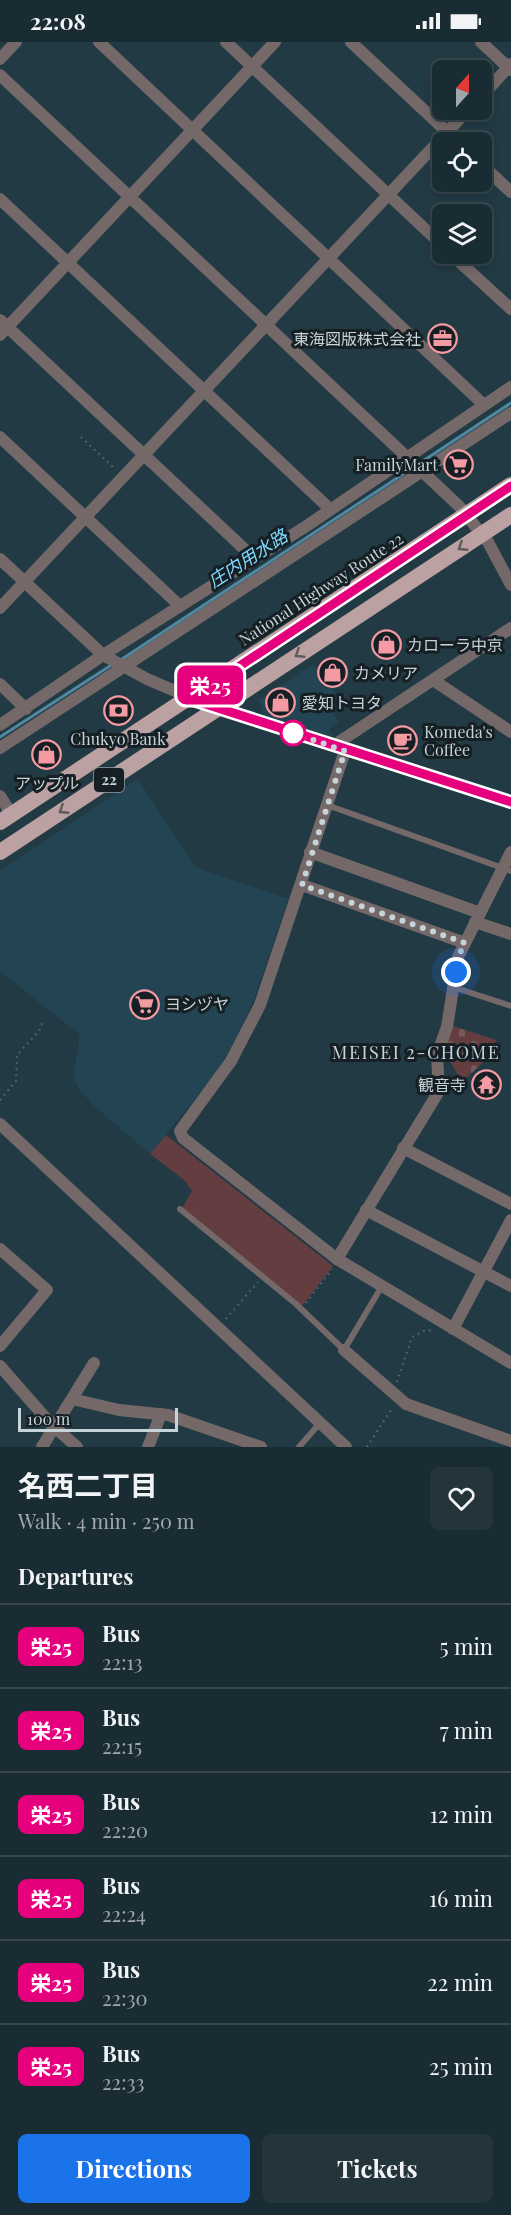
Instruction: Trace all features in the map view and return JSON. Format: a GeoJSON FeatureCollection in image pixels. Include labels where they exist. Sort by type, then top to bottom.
{"type":"FeatureCollection","features":[{"type":"Feature","properties":{"kind":"highway","name":"National Highway Route 22"},"geometry":{"type":"LineString","coordinates":[[6,818],[511,486]]}},
{"type":"Feature","properties":{"kind":"highway","name":"22"},"geometry":{"type":"LineString","coordinates":[[0,852],[511,515]]}},
{"type":"Feature","properties":{"kind":"street"},"geometry":{"type":"LineString","coordinates":[[0,59],[16,42]]}},
{"type":"Feature","properties":{"kind":"street"},"geometry":{"type":"LineString","coordinates":[[99,42],[484,405]]}},
{"type":"Feature","properties":{"kind":"street"},"geometry":{"type":"LineString","coordinates":[[226,42],[432,236]]}},
{"type":"Feature","properties":{"kind":"street"},"geometry":{"type":"LineString","coordinates":[[254,558],[2,327],[68,263],[275,42]]}},
{"type":"Feature","properties":{"kind":"street"},"geometry":{"type":"LineString","coordinates":[[351,42],[447,132],[458,120]]}},
{"type":"Feature","properties":{"kind":"street"},"geometry":{"type":"LineString","coordinates":[[481,42],[510,67],[492,86]]}},
{"type":"Feature","properties":{"kind":"street"},"geometry":{"type":"LineString","coordinates":[[0,75],[466,515],[482,534],[511,585]]}},
{"type":"Feature","properties":{"kind":"street"},"geometry":{"type":"LineString","coordinates":[[0,608],[432,148]]}},
{"type":"Feature","properties":{"kind":"street"},"geometry":{"type":"LineString","coordinates":[[492,174],[511,192]]}},
{"type":"Feature","properties":{"kind":"street"},"geometry":{"type":"LineString","coordinates":[[0,199],[330,509]]}},
{"type":"Feature","properties":{"kind":"street"},"geometry":{"type":"LineString","coordinates":[[462,264],[511,309]]}},
{"type":"Feature","properties":{"kind":"street"},"geometry":{"type":"LineString","coordinates":[[0,748],[415,465],[484,405],[511,387]]}},
{"type":"Feature","properties":{"kind":"street"},"geometry":{"type":"LineString","coordinates":[[0,725],[330,509],[511,413]]}},
{"type":"Feature","properties":{"kind":"street"},"geometry":{"type":"LineString","coordinates":[[0,437],[180,606]]}},
{"type":"Feature","properties":{"kind":"street"},"geometry":{"type":"LineString","coordinates":[[0,559],[104,656],[190,699],[511,802]]}},
{"type":"Feature","properties":{"kind":"street"},"geometry":{"type":"LineString","coordinates":[[511,628],[433,680],[339,748],[326,805],[310,852],[302,885],[253,1019],[231,1061],[180,1131],[183,1138],[338,1260],[511,1363]]}},
{"type":"Feature","properties":{"kind":"street"},"geometry":{"type":"LineString","coordinates":[[433,680],[511,732]]}},
{"type":"Feature","properties":{"kind":"street"},"geometry":{"type":"LineString","coordinates":[[0,684],[26,709]]}},
{"type":"Feature","properties":{"kind":"street"},"geometry":{"type":"LineString","coordinates":[[0,796],[6,818]]}},
{"type":"Feature","properties":{"kind":"street"},"geometry":{"type":"LineString","coordinates":[[310,852],[478,918],[511,934]]}},
{"type":"Feature","properties":{"kind":"street"},"geometry":{"type":"LineString","coordinates":[[338,1260],[403,1148],[439,1092],[437,1054],[447,1027],[458,957],[507,870],[511,852]]}},
{"type":"Feature","properties":{"kind":"street"},"geometry":{"type":"LineString","coordinates":[[302,885],[465,943]]}},
{"type":"Feature","properties":{"kind":"street"},"geometry":{"type":"LineString","coordinates":[[0,1124],[346,1447]]}},
{"type":"Feature","properties":{"kind":"street"},"geometry":{"type":"LineString","coordinates":[[403,1148],[511,1204]]}},
{"type":"Feature","properties":{"kind":"street"},"geometry":{"type":"LineString","coordinates":[[366,1210],[511,1286]]}},
{"type":"Feature","properties":{"kind":"street"},"geometry":{"type":"LineString","coordinates":[[449,1326],[484,1271],[511,1220]]}},
{"type":"Feature","properties":{"kind":"street"},"geometry":{"type":"LineString","coordinates":[[0,1249],[47,1290],[2,1338]]}},
{"type":"Feature","properties":{"kind":"street"},"geometry":{"type":"LineString","coordinates":[[344,1350],[394,1396],[511,1441]]}},
{"type":"Feature","properties":{"kind":"street"},"geometry":{"type":"LineString","coordinates":[[42,1447],[94,1363]]}},
{"type":"Feature","properties":{"kind":"street"},"geometry":{"type":"LineString","coordinates":[[0,1366],[50,1423],[55,1425],[77,1447]]}},
{"type":"Feature","properties":{"kind":"street"},"geometry":{"type":"LineString","coordinates":[[72,1399],[120,1410],[161,1414],[261,1447]]}},
{"type":"Feature","properties":{"kind":"street"},"geometry":{"type":"LineString","coordinates":[[148,1447],[161,1414]]}},
{"type":"Feature","properties":{"kind":"lane"},"geometry":{"type":"LineString","coordinates":[[326,805],[507,870]]}},
{"type":"Feature","properties":{"kind":"lane"},"geometry":{"type":"LineString","coordinates":[[453,987],[511,1006]]}},
{"type":"Feature","properties":{"kind":"lane"},"geometry":{"type":"LineString","coordinates":[[180,1209],[263,1276],[344,1350],[382,1286]]}},
{"type":"Feature","properties":{"kind":"lane"},"geometry":{"type":"LineString","coordinates":[[299,1447],[320,1423]]}},
{"type":"Feature","properties":{"kind":"path"},"geometry":{"type":"LineString","coordinates":[[81,437],[124,477]]}},
{"type":"Feature","properties":{"kind":"path"},"geometry":{"type":"LineString","coordinates":[[0,1100],[16,1081],[17,1055],[39,1031],[42,1023]]}},
{"type":"Feature","properties":{"kind":"path"},"geometry":{"type":"LineString","coordinates":[[301,1310],[338,1260]]}},
{"type":"Feature","properties":{"kind":"path"},"geometry":{"type":"LineString","coordinates":[[219,1328],[263,1276]]}},
{"type":"Feature","properties":{"kind":"path"},"geometry":{"type":"LineString","coordinates":[[367,1447],[394,1396],[412,1337],[423,1331],[449,1326]]}},
{"type":"Feature","properties":{"kind":"shaded area"},"geometry":{"type":"Polygon","coordinates":[[[314,664],[338,698],[328,705],[339,722],[329,729],[334,737],[263,715],[259,700],[314,664]]]}},
{"type":"Feature","properties":{"kind":"shaded area"},"geometry":{"type":"Polygon","coordinates":[[[138,779],[195,867],[288,899],[253,1002],[236,1039],[215,1074],[150,1154],[94,1106],[80,1090],[73,1077],[80,1035],[0,971],[0,871],[138,779]]]}},
{"type":"Feature","properties":{"kind":"green space"},"geometry":{"type":"Polygon","coordinates":[[[453,1026],[496,1040],[490,1056],[462,1082],[444,1051],[453,1026]]]}},
{"type":"Feature","properties":{"kind":"green space"},"geometry":{"type":"Polygon","coordinates":[[[166,1135],[333,1266],[302,1306],[182,1208],[192,1191],[184,1180],[150,1154],[166,1135]]]}},
{"type":"Feature","properties":{"kind":"waterway","name":"庄内用水路"},"geometry":{"type":"LineString","coordinates":[[420,463],[511,403]]}},
{"type":"Feature","properties":{"kind":"waterway","name":"庄内用水路"},"geometry":{"type":"LineString","coordinates":[[119,661],[414,467]]}},
{"type":"Feature","properties":{"kind":"waterway","name":"庄内用水路"},"geometry":{"type":"LineString","coordinates":[[0,737],[113,664]]}},
{"type":"Feature","properties":{"kind":"bus line","name":"栄25"},"geometry":{"type":"LineString","coordinates":[[511,486],[190,699],[345,751],[511,802]]}},
{"type":"Feature","properties":{"kind":"place","name":"東海図版株式会社"},"geometry":{"type":"Point","coordinates":[442,339]}},
{"type":"Feature","properties":{"kind":"place","name":"FamilyMart"},"geometry":{"type":"Point","coordinates":[459,465]}},
{"type":"Feature","properties":{"kind":"place","name":"カローラ中京"},"geometry":{"type":"Point","coordinates":[386,645]}},
{"type":"Feature","properties":{"kind":"place","name":"カメリア"},"geometry":{"type":"Point","coordinates":[333,673]}},
{"type":"Feature","properties":{"kind":"place","name":"愛知トヨタ"},"geometry":{"type":"Point","coordinates":[281,703]}},
{"type":"Feature","properties":{"kind":"place","name":"Chukyo Bank"},"geometry":{"type":"Point","coordinates":[118,711]}},
{"type":"Feature","properties":{"kind":"place","name":"Komeda's Coffee"},"geometry":{"type":"Point","coordinates":[403,741]}},
{"type":"Feature","properties":{"kind":"place","name":"アップル"},"geometry":{"type":"Point","coordinates":[47,755]}},
{"type":"Feature","properties":{"kind":"place","name":"ヨシヅヤ"},"geometry":{"type":"Point","coordinates":[144,1004]}},
{"type":"Feature","properties":{"kind":"place","name":"観音寺"},"geometry":{"type":"Point","coordinates":[487,1085]}},
{"type":"Feature","properties":{"kind":"district","name":"MEISEI 2-CHOME"},"geometry":{"type":"Point","coordinates":[416,1053]}},
{"type":"Feature","properties":{"kind":"route"},"geometry":{"type":"LineString","coordinates":[[293,733],[345,751],[310,852],[302,885],[465,943],[458,957],[456,972]]}}]}
